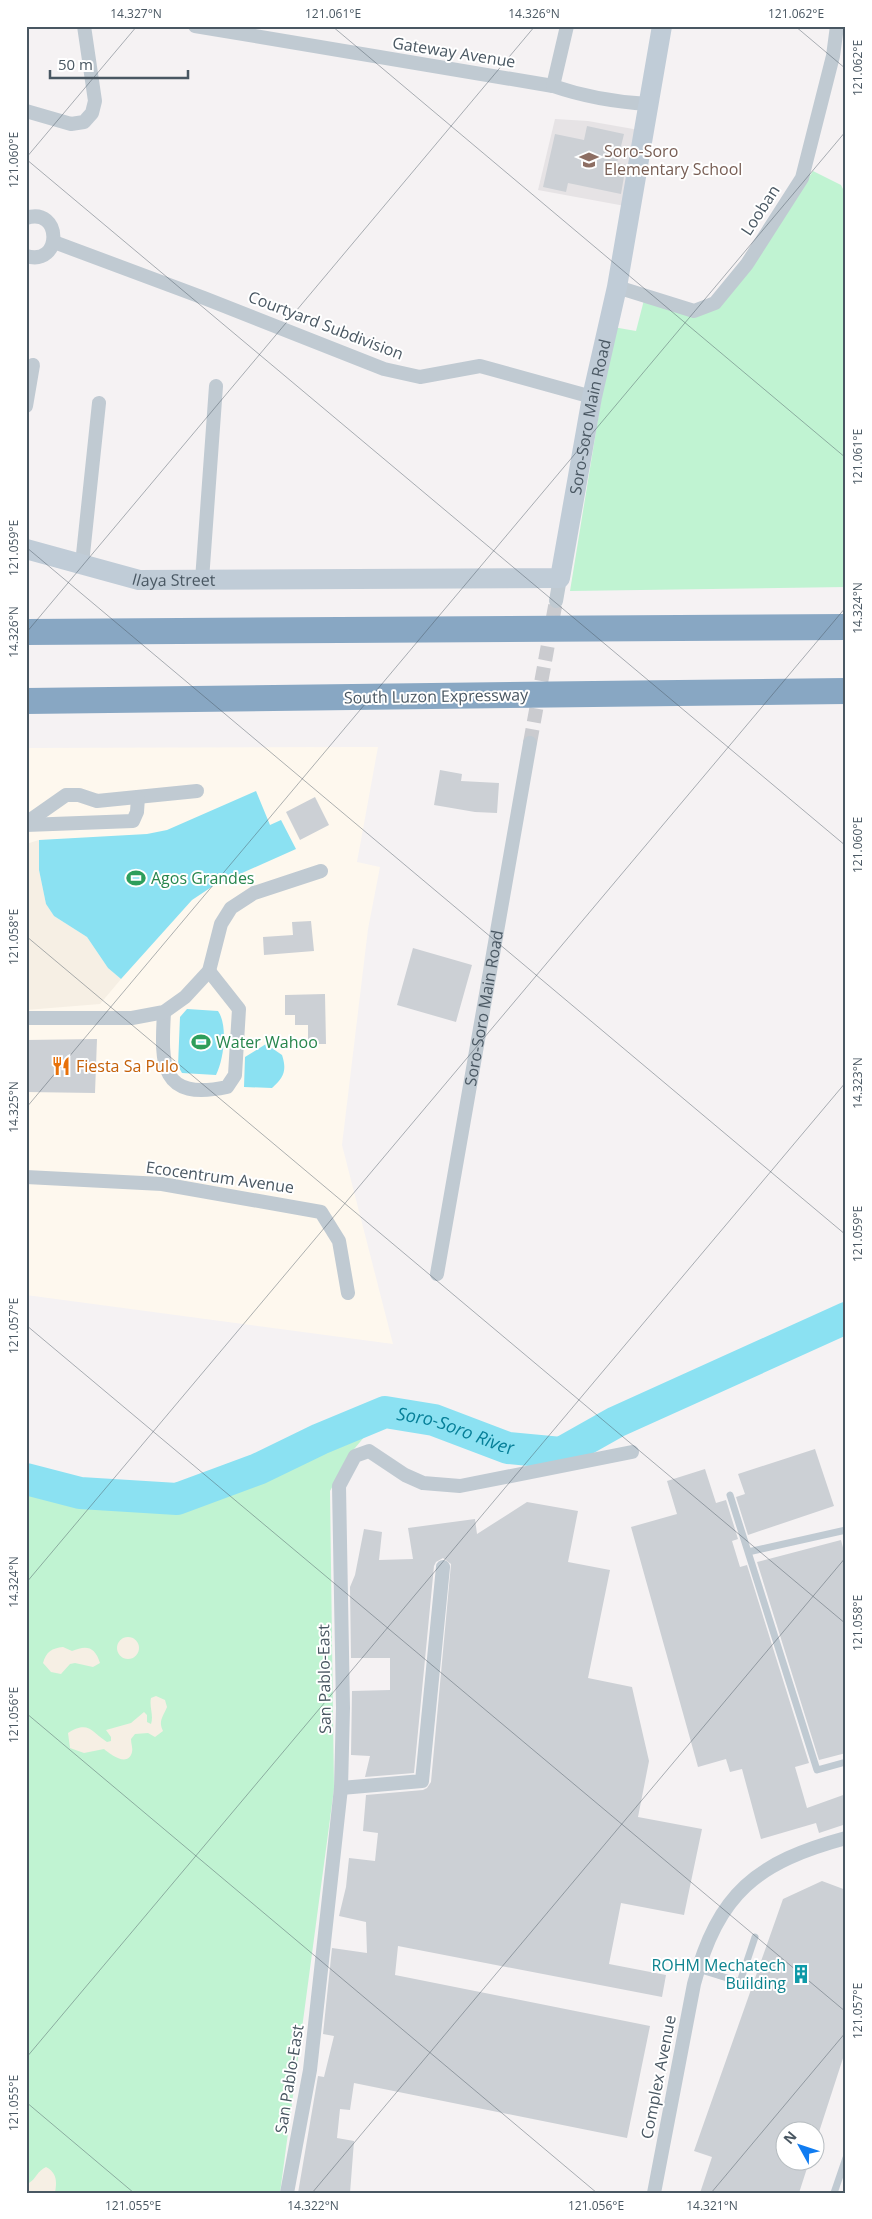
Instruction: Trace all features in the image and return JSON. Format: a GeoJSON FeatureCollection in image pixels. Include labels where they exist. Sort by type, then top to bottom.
{"type":"FeatureCollection","features":[{"type":"Feature","properties":{"kind":"highway"},"geometry":{"type":"LineString","coordinates":[[26,632],[846,627]]}},
{"type":"Feature","properties":{"kind":"highway","name":"South Luzon Expressway"},"geometry":{"type":"LineString","coordinates":[[26,701],[846,691]]}},
{"type":"Feature","properties":{"kind":"street"},"geometry":{"type":"LineString","coordinates":[[26,111],[71,124],[84,122],[92,114],[95,101],[84,26]]}},
{"type":"Feature","properties":{"kind":"street","name":"Gateway Avenue"},"geometry":{"type":"LineString","coordinates":[[195,26],[228,29],[553,86],[582,96],[613,102],[648,104]]}},
{"type":"Feature","properties":{"kind":"street"},"geometry":{"type":"LineString","coordinates":[[553,86],[568,26]]}},
{"type":"Feature","properties":{"kind":"street","name":"Soro-Soro Main Road"},"geometry":{"type":"LineString","coordinates":[[560,578],[592,397],[617,287],[662,26]]}},
{"type":"Feature","properties":{"kind":"street","name":"Looban"},"geometry":{"type":"LineString","coordinates":[[617,287],[694,311],[715,303],[746,264],[802,178],[833,56],[837,26]]}},
{"type":"Feature","properties":{"kind":"street"},"geometry":{"type":"LineString","coordinates":[[26,218],[37,216],[46,220],[52,227],[54,242],[48,252],[40,257],[26,256]]}},
{"type":"Feature","properties":{"kind":"street","name":"Courtyard Subdivision"},"geometry":{"type":"LineString","coordinates":[[54,242],[204,298],[384,369],[420,377],[480,366],[592,397]]}},
{"type":"Feature","properties":{"kind":"street"},"geometry":{"type":"LineString","coordinates":[[26,406],[33,365]]}},
{"type":"Feature","properties":{"kind":"street"},"geometry":{"type":"LineString","coordinates":[[202,580],[216,386]]}},
{"type":"Feature","properties":{"kind":"street"},"geometry":{"type":"LineString","coordinates":[[82,564],[99,403]]}},
{"type":"Feature","properties":{"kind":"street","name":"Ilaya Street"},"geometry":{"type":"LineString","coordinates":[[26,549],[140,580],[560,578]]}},
{"type":"Feature","properties":{"kind":"street"},"geometry":{"type":"LineString","coordinates":[[556,601],[560,578]]}},
{"type":"Feature","properties":{"kind":"street","name":"Soro-Soro Main Road"},"geometry":{"type":"LineString","coordinates":[[437,1274],[530,743]]}},
{"type":"Feature","properties":{"kind":"street"},"geometry":{"type":"LineString","coordinates":[[26,824],[66,795],[79,795],[97,801],[197,791]]}},
{"type":"Feature","properties":{"kind":"street"},"geometry":{"type":"LineString","coordinates":[[26,824],[133,822],[137,812],[138,797]]}},
{"type":"Feature","properties":{"kind":"street"},"geometry":{"type":"LineString","coordinates":[[26,1018],[132,1018],[164,1012],[185,997],[209,971],[221,924],[232,908],[254,893],[321,871]]}},
{"type":"Feature","properties":{"kind":"street"},"geometry":{"type":"LineString","coordinates":[[164,1012],[162,1044],[165,1066],[173,1081],[184,1088],[198,1090],[227,1087],[235,1075],[239,1009],[209,971]]}},
{"type":"Feature","properties":{"kind":"street","name":"Ecocentrum Avenue"},"geometry":{"type":"LineString","coordinates":[[26,1177],[162,1184],[321,1212],[339,1241],[348,1293]]}},
{"type":"Feature","properties":{"kind":"street","name":"San Pablo-East"},"geometry":{"type":"LineString","coordinates":[[287,2193],[310,2070],[341,1788],[343,1708],[339,1486],[355,1456],[369,1451],[405,1475],[423,1483],[460,1486],[632,1452]]}},
{"type":"Feature","properties":{"kind":"street"},"geometry":{"type":"LineString","coordinates":[[341,1788],[422,1781],[443,1567]]}},
{"type":"Feature","properties":{"kind":"street","name":"Complex Avenue"},"geometry":{"type":"LineString","coordinates":[[654,2193],[698,1968],[709,1936],[718,1919],[744,1886],[782,1859],[807,1848],[846,1838]]}},
{"type":"Feature","properties":{"kind":"lane"},"geometry":{"type":"LineString","coordinates":[[730,1495],[817,1770],[846,1762]]}},
{"type":"Feature","properties":{"kind":"lane"},"geometry":{"type":"LineString","coordinates":[[748,1552],[846,1530]]}},
{"type":"Feature","properties":{"kind":"lane"},"geometry":{"type":"LineString","coordinates":[[698,1968],[740,1982],[754,1937]]}},
{"type":"Feature","properties":{"kind":"lane"},"geometry":{"type":"LineString","coordinates":[[834,2193],[845,2160]]}},
{"type":"Feature","properties":{"kind":"shaded area","name":"Soro-Soro Elementary School"},"geometry":{"type":"Polygon","coordinates":[[[555,119],[588,121],[639,130],[625,206],[538,190],[555,119]]]}},
{"type":"Feature","properties":{"kind":"shaded area"},"geometry":{"type":"Polygon","coordinates":[[[378,747],[357,862],[380,867],[368,929],[342,1145],[393,1344],[26,1295],[26,748],[378,747]]]}},
{"type":"Feature","properties":{"kind":"green space"},"geometry":{"type":"Polygon","coordinates":[[[813,171],[841,185],[846,195],[846,587],[570,591],[613,327],[636,331],[644,300],[697,314],[765,243],[813,171]]]}},
{"type":"Feature","properties":{"kind":"green space"},"geometry":{"type":"Polygon","coordinates":[[[385,1412],[350,1454],[330,1491],[334,1789],[280,2193],[26,2193],[26,1479],[80,1493],[177,1499],[258,1470],[320,1439],[385,1412]]]}},
{"type":"Feature","properties":{"kind":"sand"},"geometry":{"type":"Polygon","coordinates":[[[39,840],[39,870],[46,904],[54,916],[87,937],[108,968],[121,979],[100,1004],[26,1010],[26,844],[39,840]]]}},
{"type":"Feature","properties":{"kind":"sand"},"geometry":{"type":"Polygon","coordinates":[[[128,1637],[136,1640],[139,1648],[136,1656],[128,1659],[120,1656],[117,1648],[120,1640],[128,1637]]]}},
{"type":"Feature","properties":{"kind":"sand"},"geometry":{"type":"Polygon","coordinates":[[[63,1647],[72,1651],[89,1648],[93,1650],[100,1663],[93,1667],[75,1663],[70,1664],[61,1674],[51,1672],[43,1663],[44,1659],[50,1651],[63,1647]]]}},
{"type":"Feature","properties":{"kind":"sand"},"geometry":{"type":"Polygon","coordinates":[[[156,1696],[165,1700],[167,1707],[161,1722],[163,1731],[155,1737],[148,1733],[135,1734],[131,1739],[132,1752],[127,1759],[119,1758],[104,1749],[84,1753],[70,1748],[68,1733],[75,1729],[85,1727],[107,1742],[111,1741],[111,1737],[106,1730],[131,1723],[144,1712],[147,1715],[147,1722],[151,1724],[151,1698],[156,1696]]]}},
{"type":"Feature","properties":{"kind":"sand"},"geometry":{"type":"Polygon","coordinates":[[[46,2167],[54,2175],[55,2193],[26,2193],[26,2170],[29,2183],[46,2167]]]}},
{"type":"Feature","properties":{"kind":"water","name":"Agos Grandes"},"geometry":{"type":"Polygon","coordinates":[[[256,791],[270,825],[281,820],[296,849],[213,886],[192,900],[121,979],[108,968],[87,937],[54,916],[46,904],[39,870],[39,840],[147,834],[167,830],[256,791]]]}},
{"type":"Feature","properties":{"kind":"water","name":"Water Wahoo"},"geometry":{"type":"Polygon","coordinates":[[[187,1009],[218,1011],[221,1017],[224,1042],[216,1075],[182,1073],[178,1066],[180,1017],[187,1009]]]}},
{"type":"Feature","properties":{"kind":"water"},"geometry":{"type":"Polygon","coordinates":[[[266,1044],[282,1055],[284,1069],[282,1077],[272,1088],[244,1087],[245,1057],[266,1044]]]}},
{"type":"Feature","properties":{"kind":"building","name":"Soro-Soro Elementary School"},"geometry":{"type":"Polygon","coordinates":[[[587,126],[624,134],[617,163],[626,165],[621,194],[568,183],[566,192],[543,187],[555,134],[584,140],[587,126]]]}},
{"type":"Feature","properties":{"kind":"building"},"geometry":{"type":"Polygon","coordinates":[[[440,770],[462,774],[461,781],[499,783],[497,813],[475,812],[434,805],[440,770]]]}},
{"type":"Feature","properties":{"kind":"building"},"geometry":{"type":"Polygon","coordinates":[[[315,797],[329,825],[300,840],[286,812],[315,797]]]}},
{"type":"Feature","properties":{"kind":"building"},"geometry":{"type":"Polygon","coordinates":[[[311,921],[314,951],[264,955],[263,937],[293,935],[292,922],[311,921]]]}},
{"type":"Feature","properties":{"kind":"building"},"geometry":{"type":"Polygon","coordinates":[[[413,948],[472,965],[456,1022],[397,1005],[413,948]]]}},
{"type":"Feature","properties":{"kind":"building"},"geometry":{"type":"Polygon","coordinates":[[[325,994],[326,1044],[308,1044],[308,1025],[295,1025],[295,1015],[285,1015],[285,995],[325,994]]]}},
{"type":"Feature","properties":{"kind":"building","name":"Fiesta Sa Pulo"},"geometry":{"type":"Polygon","coordinates":[[[97,1039],[95,1093],[26,1092],[26,1040],[97,1039]]]}},
{"type":"Feature","properties":{"kind":"building"},"geometry":{"type":"Polygon","coordinates":[[[815,1449],[834,1506],[748,1535],[736,1497],[745,1494],[738,1474],[815,1449]]]}},
{"type":"Feature","properties":{"kind":"building"},"geometry":{"type":"Polygon","coordinates":[[[705,1469],[716,1503],[726,1500],[738,1539],[732,1541],[740,1567],[747,1565],[809,1763],[795,1767],[807,1808],[846,1794],[846,1824],[819,1833],[816,1823],[761,1839],[742,1769],[730,1772],[726,1759],[698,1767],[631,1527],[677,1514],[667,1481],[705,1469]]]}},
{"type":"Feature","properties":{"kind":"building"},"geometry":{"type":"Polygon","coordinates":[[[527,1502],[578,1511],[568,1562],[610,1570],[588,1678],[632,1687],[649,1761],[638,1817],[702,1829],[684,1915],[621,1903],[609,1964],[666,1975],[662,1997],[398,1946],[395,1975],[650,2026],[627,2138],[354,2083],[350,2110],[340,2109],[337,2138],[354,2141],[350,2193],[298,2193],[318,2076],[324,2077],[334,2036],[323,2034],[332,1948],[367,1953],[366,1922],[339,1916],[346,1887],[349,1858],[375,1861],[378,1833],[363,1831],[366,1795],[423,1790],[431,1782],[451,1564],[443,1558],[436,1562],[434,1566],[414,1773],[365,1777],[370,1756],[351,1755],[352,1691],[390,1690],[390,1658],[351,1658],[350,1587],[355,1575],[364,1529],[382,1532],[379,1560],[413,1559],[408,1528],[475,1519],[477,1534],[527,1502]]]}},
{"type":"Feature","properties":{"kind":"building"},"geometry":{"type":"Polygon","coordinates":[[[841,1540],[846,1559],[846,1753],[819,1760],[757,1562],[841,1540]]]}},
{"type":"Feature","properties":{"kind":"building","name":"ROHM Mechatech Building"},"geometry":{"type":"Polygon","coordinates":[[[822,1881],[846,1890],[846,2049],[822,2122],[774,2122],[774,2172],[806,2172],[799,2193],[700,2193],[712,2157],[694,2151],[783,1899],[822,1881]]]}},
{"type":"Feature","properties":{"kind":"waterway","name":"Soro-Soro River"},"geometry":{"type":"LineString","coordinates":[[26,1479],[80,1493],[177,1499],[258,1469],[320,1439],[385,1412],[434,1420],[508,1448],[561,1453],[616,1422],[846,1318]]}},
{"type":"Feature","properties":{"kind":"tunnel"},"geometry":{"type":"LineString","coordinates":[[530,743],[556,601]]}},
{"type":"Feature","properties":{"kind":"place","name":"Soro-Soro Elementary School"},"geometry":{"type":"Point","coordinates":[589,160]}},
{"type":"Feature","properties":{"kind":"place","name":"Agos Grandes"},"geometry":{"type":"Point","coordinates":[136,878]}},
{"type":"Feature","properties":{"kind":"place","name":"Water Wahoo"},"geometry":{"type":"Point","coordinates":[201,1042]}},
{"type":"Feature","properties":{"kind":"place","name":"Fiesta Sa Pulo"},"geometry":{"type":"Point","coordinates":[61,1066]}},
{"type":"Feature","properties":{"kind":"place","name":"ROHM Mechatech Building"},"geometry":{"type":"Point","coordinates":[801,1974]}}]}
